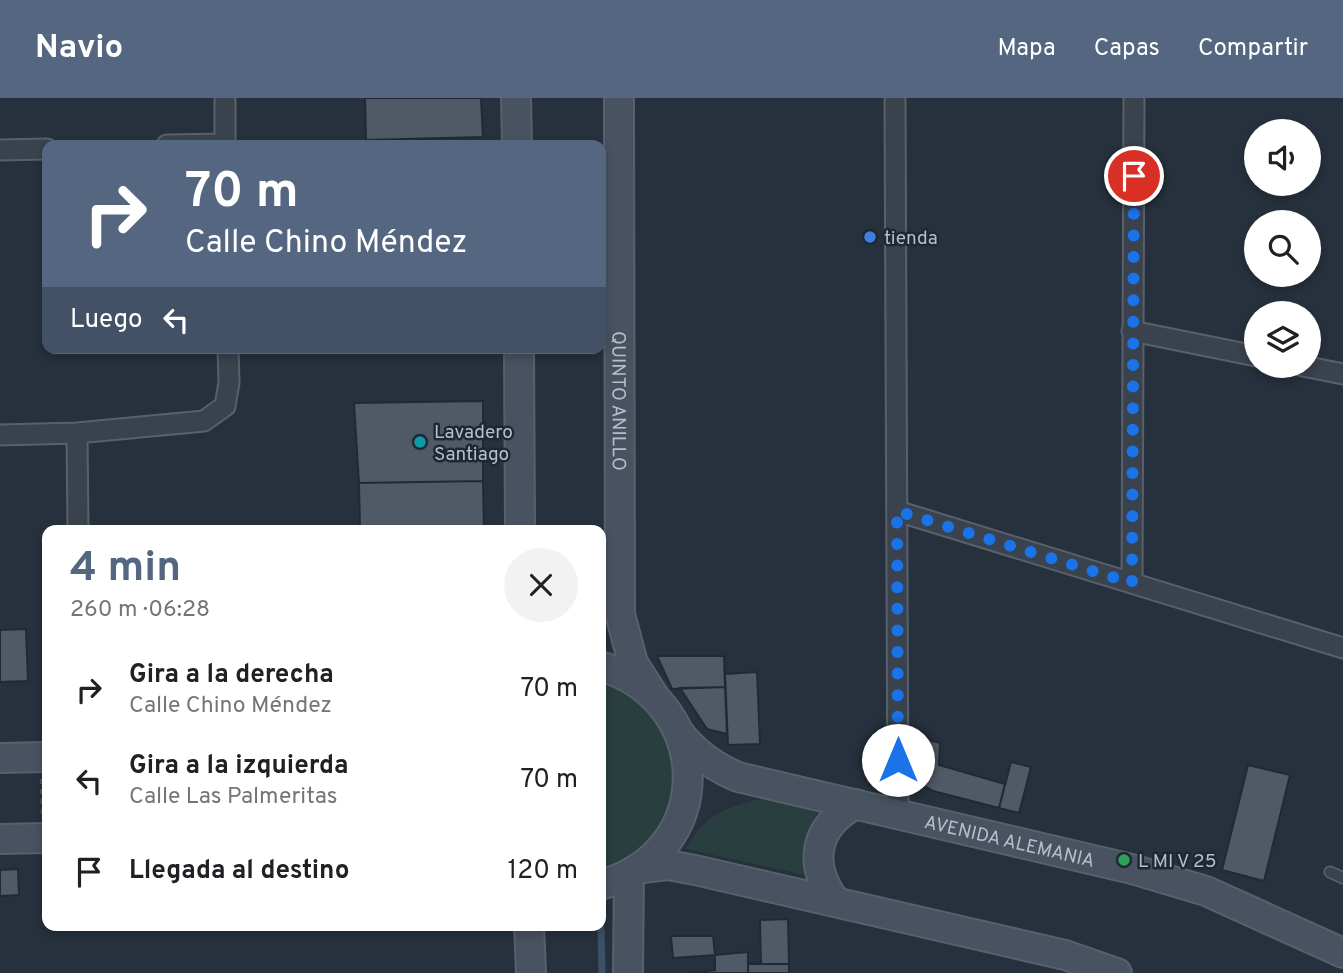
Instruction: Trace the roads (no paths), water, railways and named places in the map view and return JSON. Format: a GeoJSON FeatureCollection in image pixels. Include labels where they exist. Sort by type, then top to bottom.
{"type":"FeatureCollection","features":[{"type":"Feature","properties":{"kind":"main road"},"geometry":{"type":"LineString","coordinates":[[516,98],[517,140]]}},
{"type":"Feature","properties":{"kind":"main road","name":"QUINTO ANILLO"},"geometry":{"type":"LineString","coordinates":[[619,98],[620,614],[633,663],[654,696]]}},
{"type":"Feature","properties":{"kind":"main road"},"geometry":{"type":"LineString","coordinates":[[519,354],[520,525]]}},
{"type":"Feature","properties":{"kind":"main road"},"geometry":{"type":"LineString","coordinates":[[606,668],[629,677],[654,696],[673,720],[684,748],[688,783],[680,817],[663,846],[633,872],[628,973]]}},
{"type":"Feature","properties":{"kind":"main road","name":"AVENIDA ALEMANIA"},"geometry":{"type":"LineString","coordinates":[[680,734],[704,759],[720,770],[738,777],[1132,869],[1206,891],[1343,954]]}},
{"type":"Feature","properties":{"kind":"main road"},"geometry":{"type":"LineString","coordinates":[[0,758],[42,769]]}},
{"type":"Feature","properties":{"kind":"main road"},"geometry":{"type":"LineString","coordinates":[[835,901],[819,872],[821,839],[841,812],[856,804]]}},
{"type":"Feature","properties":{"kind":"main road"},"geometry":{"type":"LineString","coordinates":[[0,839],[42,838]]}},
{"type":"Feature","properties":{"kind":"main road"},"geometry":{"type":"LineString","coordinates":[[606,883],[633,872],[668,865],[682,867],[835,901],[1065,964],[1117,973]]}},
{"type":"Feature","properties":{"kind":"main road"},"geometry":{"type":"LineString","coordinates":[[529,931],[531,973]]}},
{"type":"Feature","properties":{"kind":"street"},"geometry":{"type":"LineString","coordinates":[[225,98],[225,140]]}},
{"type":"Feature","properties":{"kind":"street"},"geometry":{"type":"LineString","coordinates":[[895,98],[898,815]]}},
{"type":"Feature","properties":{"kind":"street"},"geometry":{"type":"LineString","coordinates":[[1132,583],[1134,98]]}},
{"type":"Feature","properties":{"kind":"street"},"geometry":{"type":"LineString","coordinates":[[0,150],[42,149]]}},
{"type":"Feature","properties":{"kind":"street"},"geometry":{"type":"LineString","coordinates":[[1132,331],[1244,354]]}},
{"type":"Feature","properties":{"kind":"street"},"geometry":{"type":"LineString","coordinates":[[0,435],[77,433],[204,421],[225,406],[229,383],[228,354]]}},
{"type":"Feature","properties":{"kind":"street"},"geometry":{"type":"LineString","coordinates":[[1321,370],[1343,374]]}},
{"type":"Feature","properties":{"kind":"street"},"geometry":{"type":"LineString","coordinates":[[77,433],[78,525]]}},
{"type":"Feature","properties":{"kind":"street"},"geometry":{"type":"LineString","coordinates":[[897,511],[1343,648]]}},
{"type":"Feature","properties":{"kind":"lane"},"geometry":{"type":"LineString","coordinates":[[1330,872],[1343,878]]}},
{"type":"Feature","properties":{"kind":"waterway"},"geometry":{"type":"LineString","coordinates":[[601,931],[602,973]]}},
{"type":"Feature","properties":{"kind":"place","name":"tienda"},"geometry":{"type":"Point","coordinates":[870,237]}},
{"type":"Feature","properties":{"kind":"place","name":"Lavadero Santiago"},"geometry":{"type":"Point","coordinates":[420,442]}},
{"type":"Feature","properties":{"kind":"place","name":"L MI V 25"},"geometry":{"type":"Point","coordinates":[1124,860]}}]}
